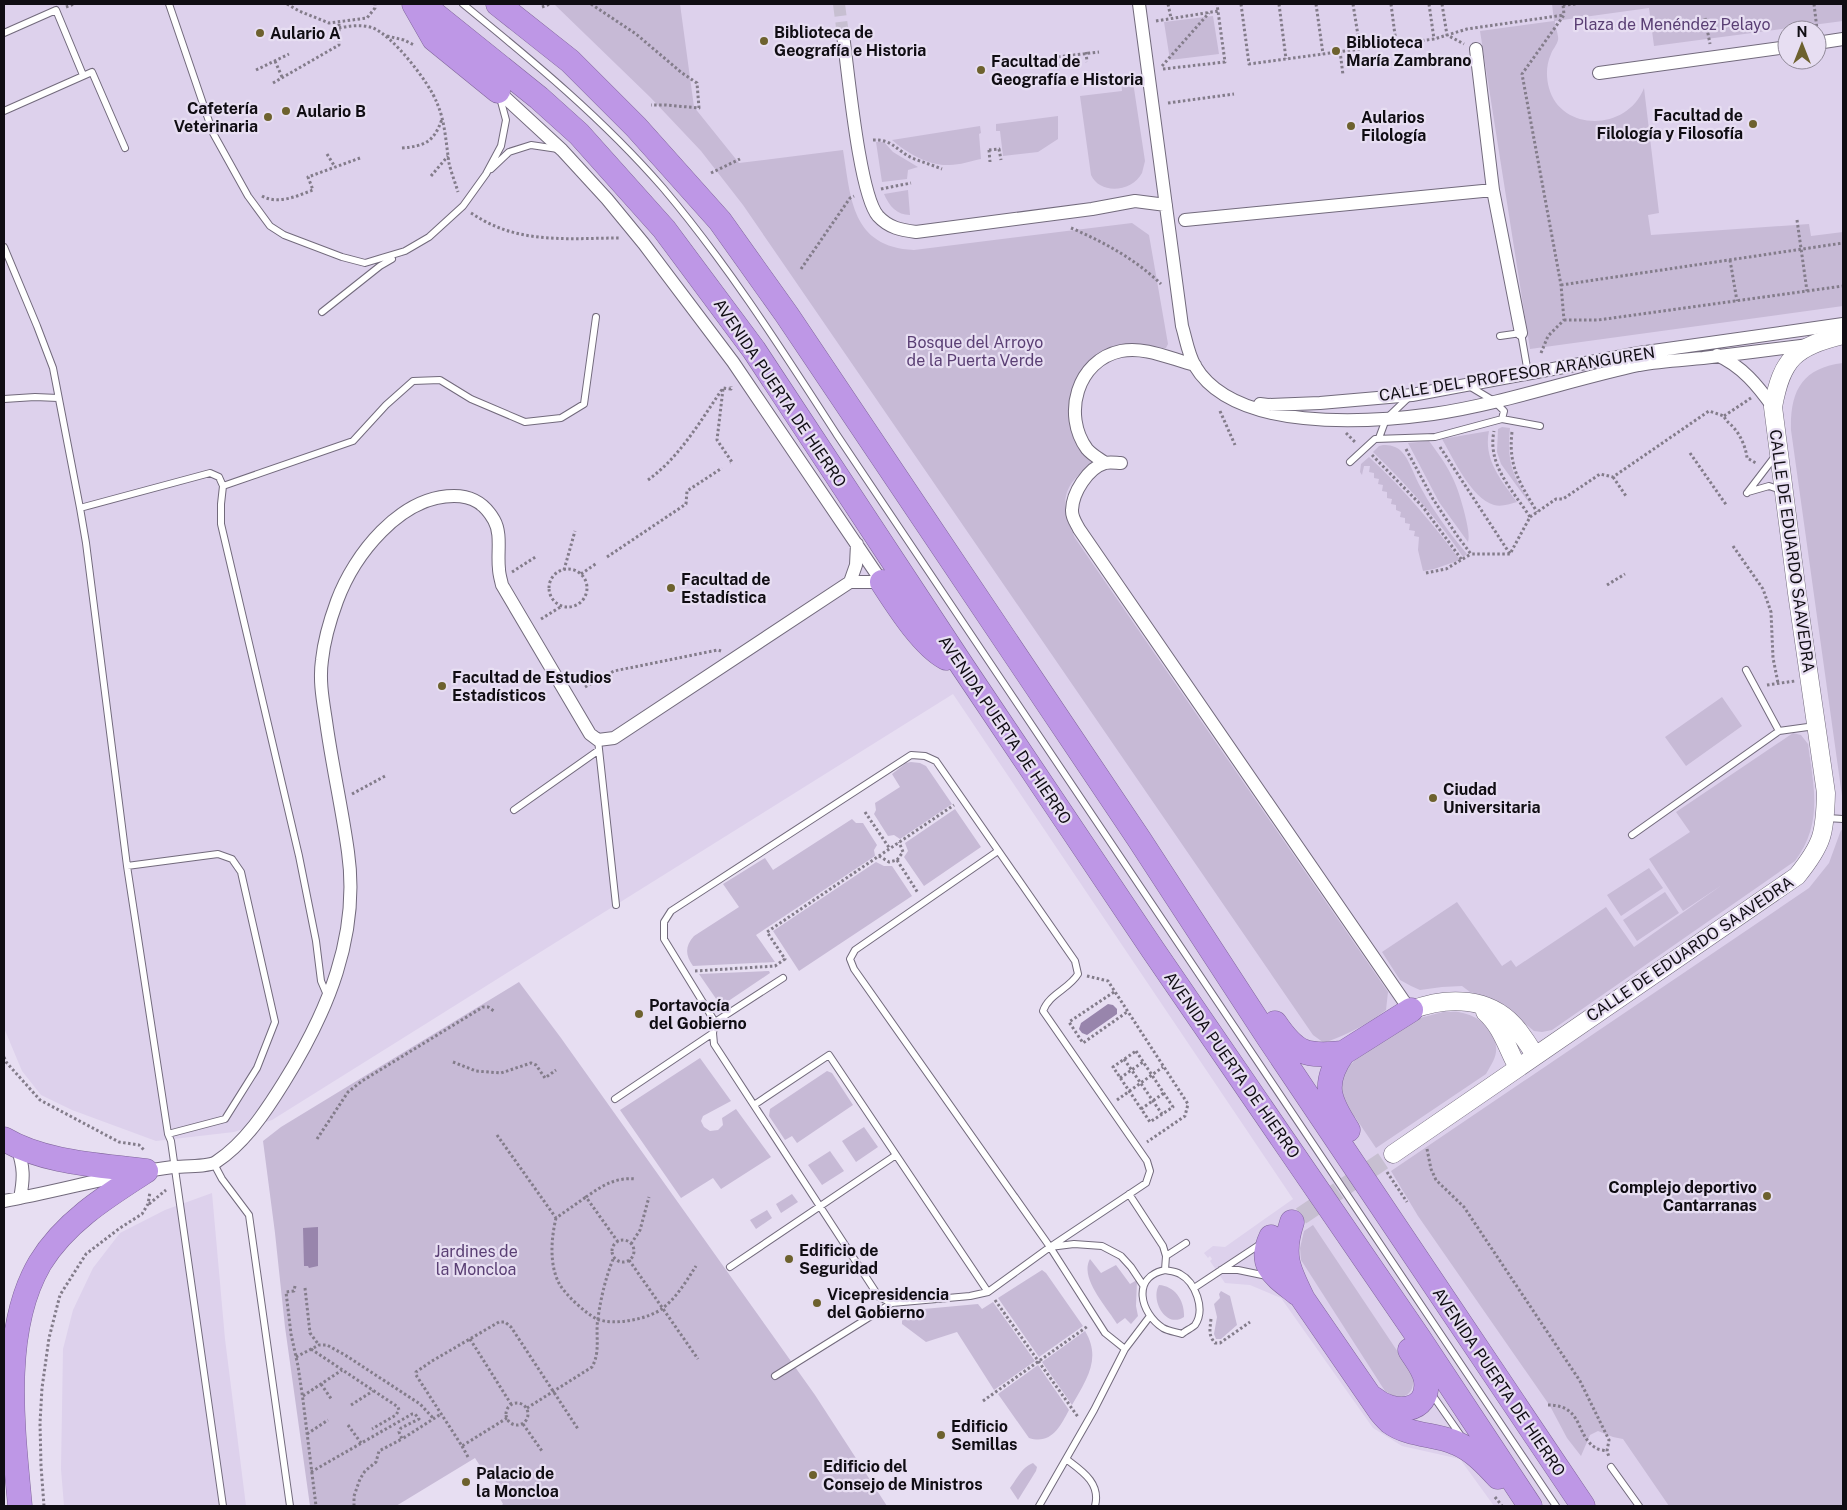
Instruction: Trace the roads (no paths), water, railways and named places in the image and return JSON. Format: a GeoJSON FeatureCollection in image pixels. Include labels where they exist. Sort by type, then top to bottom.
{"type":"FeatureCollection","features":[{"type":"Feature","properties":{"kind":"highway"},"geometry":{"type":"LineString","coordinates":[[414,4],[434,39],[498,91]]}},
{"type":"Feature","properties":{"kind":"highway","name":"AVENIDA PUERTA DE HIERRO"},"geometry":{"type":"LineString","coordinates":[[422,4],[539,98],[579,134],[664,229],[754,350],[963,667],[1153,950],[1372,1268],[1527,1501]]}},
{"type":"Feature","properties":{"kind":"highway","name":"AVENIDA PUERTA DE HIERRO"},"geometry":{"type":"LineString","coordinates":[[498,4],[570,61],[636,127],[720,221],[787,315],[1582,1506]]}},
{"type":"Feature","properties":{"kind":"highway"},"geometry":{"type":"LineString","coordinates":[[882,582],[902,612],[937,653],[963,667]]}},
{"type":"Feature","properties":{"kind":"highway"},"geometry":{"type":"LineString","coordinates":[[1139,840],[1160,855],[1291,1045],[1300,1051],[1311,1054],[1343,1053]]}},
{"type":"Feature","properties":{"kind":"highway"},"geometry":{"type":"LineString","coordinates":[[1411,1010],[1343,1053],[1332,1071],[1330,1096],[1335,1110],[1444,1275],[1453,1291],[1467,1334]]}},
{"type":"Feature","properties":{"kind":"highway"},"geometry":{"type":"LineString","coordinates":[[10,1143],[67,1160],[148,1171]]}},
{"type":"Feature","properties":{"kind":"highway"},"geometry":{"type":"LineString","coordinates":[[20,1506],[12,1386],[16,1328],[27,1293],[40,1263],[62,1235],[98,1201],[148,1171]]}},
{"type":"Feature","properties":{"kind":"highway"},"geometry":{"type":"LineString","coordinates":[[1297,1219],[1286,1247],[1273,1253],[1294,1280],[1303,1298],[1380,1412],[1391,1423],[1404,1430],[1452,1441],[1473,1452],[1505,1484],[1527,1501]]}},
{"type":"Feature","properties":{"kind":"highway"},"geometry":{"type":"LineString","coordinates":[[1366,1392],[1380,1404],[1397,1410],[1417,1405],[1422,1400],[1426,1386],[1422,1371],[1381,1305],[1373,1286],[1372,1268]]}},
{"type":"Feature","properties":{"kind":"street","name":"CALLE DEL PROFESOR ARANGUREN"},"geometry":{"type":"LineString","coordinates":[[1139,4],[1182,326],[1188,350],[1195,365],[1214,387],[1231,399],[1255,410],[1319,419],[1386,419],[1434,414],[1642,365],[1814,344],[1843,335]]}},
{"type":"Feature","properties":{"kind":"street"},"geometry":{"type":"LineString","coordinates":[[843,35],[867,193],[878,216],[895,229],[922,231],[1092,209],[1135,201],[1166,205]]}},
{"type":"Feature","properties":{"kind":"street"},"geometry":{"type":"LineString","coordinates":[[1827,41],[1843,39]]}},
{"type":"Feature","properties":{"kind":"street"},"geometry":{"type":"LineString","coordinates":[[1599,73],[1777,48]]}},
{"type":"Feature","properties":{"kind":"street"},"geometry":{"type":"LineString","coordinates":[[1476,50],[1493,190],[1521,333]]}},
{"type":"Feature","properties":{"kind":"street","name":"AVENIDA PUERTA DE HIERRO"},"geometry":{"type":"LineString","coordinates":[[498,91],[562,150],[607,198],[638,236],[727,354],[882,582]]}},
{"type":"Feature","properties":{"kind":"street"},"geometry":{"type":"LineString","coordinates":[[1186,220],[1493,190]]}},
{"type":"Feature","properties":{"kind":"street","name":"CALLE DEL PROFESOR ARANGUREN"},"geometry":{"type":"LineString","coordinates":[[1231,399],[1268,405],[1412,395],[1639,353],[1843,324]]}},
{"type":"Feature","properties":{"kind":"street","name":"CALLE DE EDUARDO SAAVEDRA"},"geometry":{"type":"LineString","coordinates":[[1393,1154],[1797,876],[1816,850],[1822,836],[1826,793],[1772,407],[1785,366],[1797,354],[1814,344]]}},
{"type":"Feature","properties":{"kind":"street","name":"CALLE DEL PROFESOR ARANGUREN"},"geometry":{"type":"LineString","coordinates":[[1683,347],[1700,348],[1727,359],[1752,379],[1772,407]]}},
{"type":"Feature","properties":{"kind":"street"},"geometry":{"type":"LineString","coordinates":[[1105,463],[1088,450],[1081,438],[1076,424],[1074,408],[1077,392],[1084,376],[1093,366],[1104,358],[1120,351],[1134,350],[1151,352],[1195,365]]}},
{"type":"Feature","properties":{"kind":"street"},"geometry":{"type":"LineString","coordinates":[[1121,463],[1105,463],[1085,478],[1076,494],[1072,510],[1073,518],[1397,992],[1411,1010],[1453,1001],[1483,1004],[1496,1011],[1517,1028],[1535,1055]]}},
{"type":"Feature","properties":{"kind":"street"},"geometry":{"type":"LineString","coordinates":[[4,1201],[148,1171],[214,1164],[250,1131],[273,1100],[316,1028],[339,969],[347,936],[351,880],[348,851],[322,698],[321,661],[327,632],[337,600],[362,553],[399,516],[424,501],[443,496],[460,496],[473,499],[484,505],[496,523],[499,544],[498,568],[502,585],[590,734],[599,745],[614,738],[850,582],[882,582]]}},
{"type":"Feature","properties":{"kind":"street"},"geometry":{"type":"LineString","coordinates":[[850,582],[856,565],[857,544]]}},
{"type":"Feature","properties":{"kind":"street"},"geometry":{"type":"LineString","coordinates":[[1470,1002],[1493,1019],[1506,1041],[1518,1068]]}},
{"type":"Feature","properties":{"kind":"street"},"geometry":{"type":"LineString","coordinates":[[10,1143],[22,1163],[24,1181],[20,1198]]}},
{"type":"Feature","properties":{"kind":"lane"},"geometry":{"type":"LineString","coordinates":[[170,4],[214,133],[248,196],[270,226],[284,235],[342,257],[365,263],[405,251]]}},
{"type":"Feature","properties":{"kind":"lane"},"geometry":{"type":"LineString","coordinates":[[463,4],[556,80],[618,140],[662,187],[704,238],[768,330],[1556,1506]]}},
{"type":"Feature","properties":{"kind":"lane"},"geometry":{"type":"LineString","coordinates":[[4,33],[56,10],[83,76]]}},
{"type":"Feature","properties":{"kind":"lane"},"geometry":{"type":"LineString","coordinates":[[4,111],[92,72],[125,148]]}},
{"type":"Feature","properties":{"kind":"lane"},"geometry":{"type":"LineString","coordinates":[[322,312],[380,266],[429,237],[463,206],[486,174],[501,146],[506,120],[498,91]]}},
{"type":"Feature","properties":{"kind":"lane"},"geometry":{"type":"LineString","coordinates":[[486,174],[509,152],[531,145],[562,150]]}},
{"type":"Feature","properties":{"kind":"lane"},"geometry":{"type":"LineString","coordinates":[[4,247],[53,368],[80,508],[126,866],[168,1134],[175,1167],[223,1506]]}},
{"type":"Feature","properties":{"kind":"lane"},"geometry":{"type":"LineString","coordinates":[[223,486],[353,442],[386,405],[413,381],[440,380],[471,398],[525,422],[561,418],[584,404],[596,317]]}},
{"type":"Feature","properties":{"kind":"lane"},"geometry":{"type":"LineString","coordinates":[[1500,336],[1521,333],[1528,373]]}},
{"type":"Feature","properties":{"kind":"lane"},"geometry":{"type":"LineString","coordinates":[[1468,385],[1494,401],[1504,411],[1502,419]]}},
{"type":"Feature","properties":{"kind":"lane"},"geometry":{"type":"LineString","coordinates":[[1379,438],[1386,419],[1412,395]]}},
{"type":"Feature","properties":{"kind":"lane"},"geometry":{"type":"LineString","coordinates":[[4,399],[58,398]]}},
{"type":"Feature","properties":{"kind":"lane"},"geometry":{"type":"LineString","coordinates":[[1350,462],[1375,439],[1379,438],[1435,437],[1502,419],[1540,426]]}},
{"type":"Feature","properties":{"kind":"lane"},"geometry":{"type":"LineString","coordinates":[[1778,452],[1747,493],[1769,486],[1783,491]]}},
{"type":"Feature","properties":{"kind":"lane"},"geometry":{"type":"LineString","coordinates":[[80,508],[210,473],[219,477],[223,486],[221,524],[298,856],[316,941],[321,981],[328,998]]}},
{"type":"Feature","properties":{"kind":"lane"},"geometry":{"type":"LineString","coordinates":[[1746,670],[1779,731]]}},
{"type":"Feature","properties":{"kind":"lane"},"geometry":{"type":"LineString","coordinates":[[1632,835],[1779,731],[1816,725]]}},
{"type":"Feature","properties":{"kind":"lane"},"geometry":{"type":"LineString","coordinates":[[514,810],[599,745]]}},
{"type":"Feature","properties":{"kind":"lane"},"geometry":{"type":"LineString","coordinates":[[599,745],[616,905]]}},
{"type":"Feature","properties":{"kind":"lane"},"geometry":{"type":"LineString","coordinates":[[716,1022],[664,938],[664,922],[671,911],[911,755],[925,756],[936,761],[1075,962],[1078,974],[1073,981],[1046,1002],[1042,1011],[1148,1161],[1150,1171],[1146,1182],[1050,1247],[988,1292],[970,1296],[892,1303],[775,1376]]}},
{"type":"Feature","properties":{"kind":"lane"},"geometry":{"type":"LineString","coordinates":[[1825,818],[1843,819]]}},
{"type":"Feature","properties":{"kind":"lane"},"geometry":{"type":"LineString","coordinates":[[998,851],[855,950],[850,959],[854,969],[1050,1247],[1105,1333],[1125,1349]]}},
{"type":"Feature","properties":{"kind":"lane"},"geometry":{"type":"LineString","coordinates":[[126,866],[218,854],[232,859],[241,872],[274,1022],[257,1068],[225,1118],[168,1134]]}},
{"type":"Feature","properties":{"kind":"lane"},"geometry":{"type":"LineString","coordinates":[[783,978],[716,1022],[712,1033],[714,1044],[879,1297],[892,1303]]}},
{"type":"Feature","properties":{"kind":"lane"},"geometry":{"type":"LineString","coordinates":[[615,1099],[712,1033]]}},
{"type":"Feature","properties":{"kind":"lane"},"geometry":{"type":"LineString","coordinates":[[754,1105],[829,1055],[988,1292]]}},
{"type":"Feature","properties":{"kind":"lane"},"geometry":{"type":"LineString","coordinates":[[730,1267],[896,1155]]}},
{"type":"Feature","properties":{"kind":"lane"},"geometry":{"type":"LineString","coordinates":[[214,1164],[222,1179],[249,1214],[290,1506]]}},
{"type":"Feature","properties":{"kind":"lane"},"geometry":{"type":"LineString","coordinates":[[1129,1194],[1163,1246],[1166,1256],[1165,1270]]}},
{"type":"Feature","properties":{"kind":"lane"},"geometry":{"type":"LineString","coordinates":[[1166,1256],[1186,1243]]}},
{"type":"Feature","properties":{"kind":"lane"},"geometry":{"type":"LineString","coordinates":[[1050,1247],[1074,1244],[1102,1246],[1121,1256],[1131,1266],[1143,1285]]}},
{"type":"Feature","properties":{"kind":"lane"},"geometry":{"type":"LineString","coordinates":[[1221,1270],[1253,1272],[1273,1253]]}},
{"type":"Feature","properties":{"kind":"lane"},"geometry":{"type":"LineString","coordinates":[[1194,1288],[1221,1270],[1273,1253]]}},
{"type":"Feature","properties":{"kind":"lane"},"geometry":{"type":"LineString","coordinates":[[1165,1270],[1180,1274],[1194,1288],[1199,1304],[1199,1314],[1194,1325],[1182,1334],[1164,1329],[1150,1316],[1142,1300],[1143,1285],[1148,1277],[1157,1271],[1165,1270]]}},
{"type":"Feature","properties":{"kind":"lane"},"geometry":{"type":"LineString","coordinates":[[1039,1506],[1084,1427],[1125,1349],[1150,1316]]}},
{"type":"Feature","properties":{"kind":"lane"},"geometry":{"type":"LineString","coordinates":[[1426,1386],[1473,1452]]}},
{"type":"Feature","properties":{"kind":"lane"},"geometry":{"type":"LineString","coordinates":[[1066,1459],[1087,1475],[1095,1486],[1097,1498],[1095,1506]]}},
{"type":"Feature","properties":{"kind":"lane"},"geometry":{"type":"LineString","coordinates":[[1611,1467],[1639,1506]]}},
{"type":"Feature","properties":{"kind":"tunnel"},"geometry":{"type":"LineString","coordinates":[[839,4],[843,35]]}},
{"type":"Feature","properties":{"kind":"tunnel"},"geometry":{"type":"LineString","coordinates":[[1301,1216],[1393,1154]]}},
{"type":"Feature","properties":{"kind":"place","name":"Aulario A"},"geometry":{"type":"Point","coordinates":[260,33]}},
{"type":"Feature","properties":{"kind":"place","name":"Biblioteca de Geografía e Historia"},"geometry":{"type":"Point","coordinates":[764,41]}},
{"type":"Feature","properties":{"kind":"place","name":"Biblioteca María Zambrano"},"geometry":{"type":"Point","coordinates":[1336,51]}},
{"type":"Feature","properties":{"kind":"place","name":"Facultad de Geografía e Historia"},"geometry":{"type":"Point","coordinates":[981,70]}},
{"type":"Feature","properties":{"kind":"place","name":"Aulario B"},"geometry":{"type":"Point","coordinates":[286,111]}},
{"type":"Feature","properties":{"kind":"place","name":"Cafetería Veterinaria"},"geometry":{"type":"Point","coordinates":[268,117]}},
{"type":"Feature","properties":{"kind":"place","name":"Facultad de Filología y Filosofía"},"geometry":{"type":"Point","coordinates":[1753,124]}},
{"type":"Feature","properties":{"kind":"place","name":"Aularios Filología"},"geometry":{"type":"Point","coordinates":[1351,126]}},
{"type":"Feature","properties":{"kind":"place","name":"Facultad de Estadística"},"geometry":{"type":"Point","coordinates":[671,588]}},
{"type":"Feature","properties":{"kind":"place","name":"Facultad de Estudios Estadísticos"},"geometry":{"type":"Point","coordinates":[442,686]}},
{"type":"Feature","properties":{"kind":"place","name":"Ciudad Universitaria"},"geometry":{"type":"Point","coordinates":[1433,798]}},
{"type":"Feature","properties":{"kind":"place","name":"Portavocía del Gobierno"},"geometry":{"type":"Point","coordinates":[639,1014]}},
{"type":"Feature","properties":{"kind":"place","name":"Complejo deportivo Cantarranas"},"geometry":{"type":"Point","coordinates":[1767,1196]}},
{"type":"Feature","properties":{"kind":"place","name":"Edificio de Seguridad"},"geometry":{"type":"Point","coordinates":[789,1259]}},
{"type":"Feature","properties":{"kind":"place","name":"Vicepresidencia del Gobierno"},"geometry":{"type":"Point","coordinates":[817,1303]}},
{"type":"Feature","properties":{"kind":"place","name":"Edificio Semillas"},"geometry":{"type":"Point","coordinates":[941,1435]}},
{"type":"Feature","properties":{"kind":"place","name":"Edificio del Consejo de Ministros"},"geometry":{"type":"Point","coordinates":[813,1475]}},
{"type":"Feature","properties":{"kind":"place","name":"Palacio de la Moncloa"},"geometry":{"type":"Point","coordinates":[466,1482]}},
{"type":"Feature","properties":{"kind":"park label","name":"Plaza de Menéndez Pelayo"},"geometry":{"type":"Point","coordinates":[1672,24]}},
{"type":"Feature","properties":{"kind":"park label","name":"Bosque del Arroyo de la Puerta Verde"},"geometry":{"type":"Point","coordinates":[975,351]}},
{"type":"Feature","properties":{"kind":"park label","name":"Jardines de la Moncloa"},"geometry":{"type":"Point","coordinates":[476,1260]}}]}
